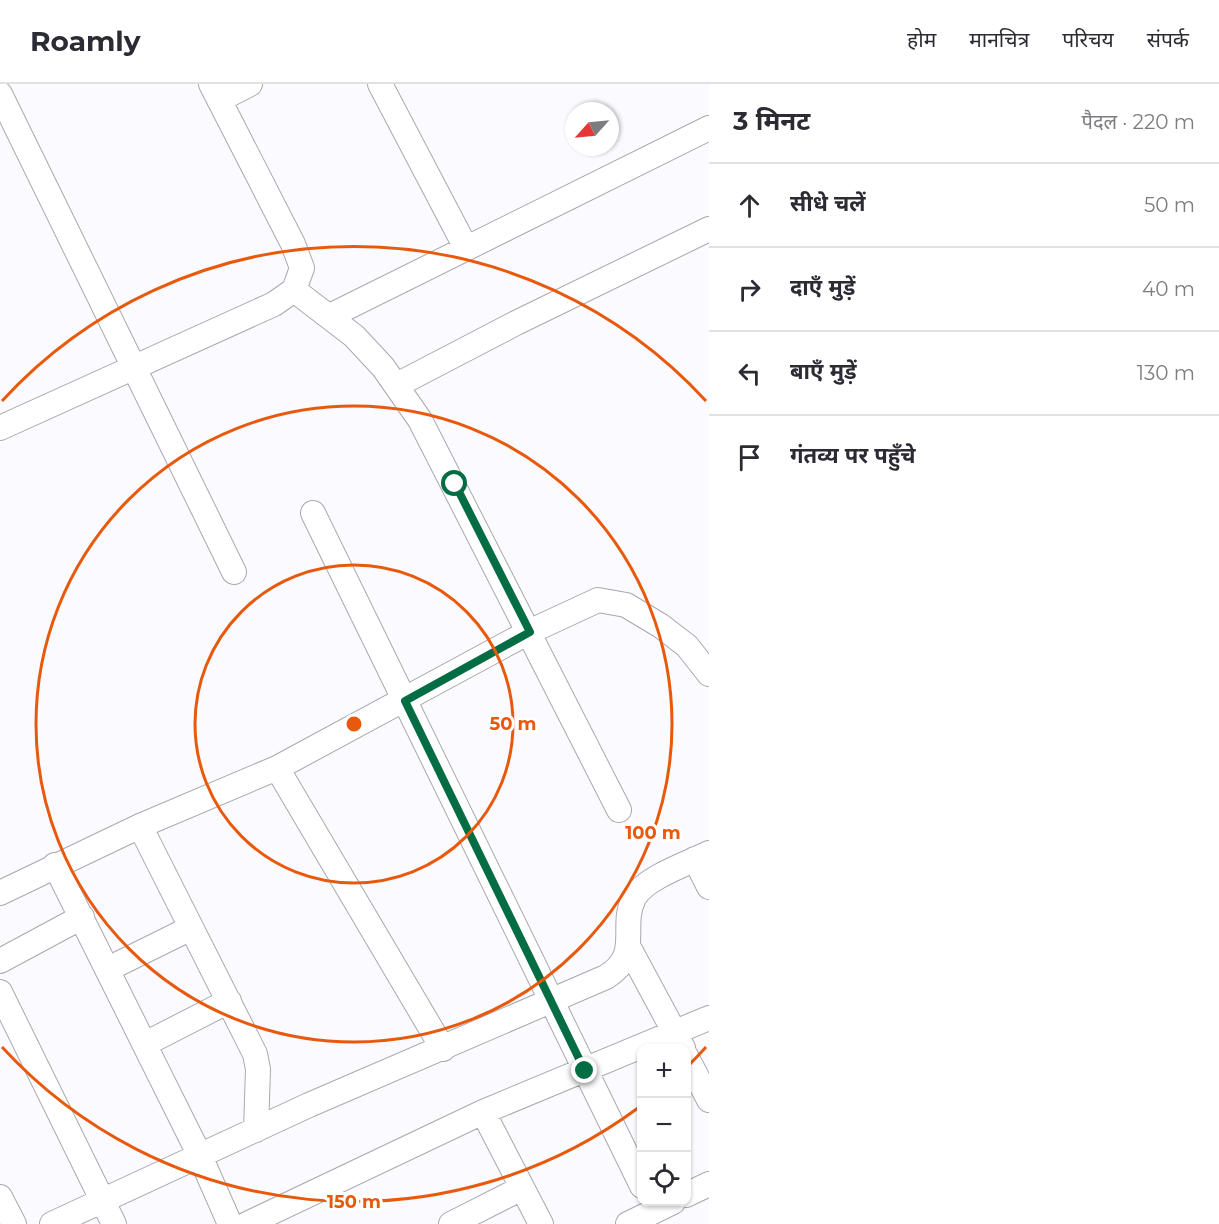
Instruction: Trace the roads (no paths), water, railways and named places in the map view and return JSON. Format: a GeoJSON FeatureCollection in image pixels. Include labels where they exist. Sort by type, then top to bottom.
{"type":"FeatureCollection","features":[{"type":"Feature","properties":{"kind":"street"},"geometry":{"type":"LineString","coordinates":[[0,428],[274,304],[294,290],[302,268],[215,92],[250,84]]}},
{"type":"Feature","properties":{"kind":"street"},"geometry":{"type":"LineString","coordinates":[[380,84],[466,248]]}},
{"type":"Feature","properties":{"kind":"street"},"geometry":{"type":"LineString","coordinates":[[0,94],[132,368],[234,572]]}},
{"type":"Feature","properties":{"kind":"street"},"geometry":{"type":"LineString","coordinates":[[330,316],[709,128]]}},
{"type":"Feature","properties":{"kind":"street"},"geometry":{"type":"LineString","coordinates":[[397,385],[516,323],[709,229]]}},
{"type":"Feature","properties":{"kind":"street"},"geometry":{"type":"LineString","coordinates":[[294,290],[354,336],[397,385],[425,429],[619,810]]}},
{"type":"Feature","properties":{"kind":"street"},"geometry":{"type":"LineString","coordinates":[[313,513],[637,1176]]}},
{"type":"Feature","properties":{"kind":"street"},"geometry":{"type":"LineString","coordinates":[[0,893],[140,826],[277,768],[530,632],[598,600],[626,605],[676,636],[699,659],[709,674]]}},
{"type":"Feature","properties":{"kind":"street"},"geometry":{"type":"LineString","coordinates":[[277,768],[443,1049]]}},
{"type":"Feature","properties":{"kind":"street"},"geometry":{"type":"LineString","coordinates":[[140,826],[255,1054],[258,1069],[256,1130]]}},
{"type":"Feature","properties":{"kind":"street"},"geometry":{"type":"LineString","coordinates":[[52,1224],[256,1130],[619,969],[626,959],[634,897],[645,884],[702,856],[709,886]]}},
{"type":"Feature","properties":{"kind":"street"},"geometry":{"type":"LineString","coordinates":[[55,865],[200,1156],[230,1224]]}},
{"type":"Feature","properties":{"kind":"street"},"geometry":{"type":"LineString","coordinates":[[0,961],[82,917]]}},
{"type":"Feature","properties":{"kind":"street"},"geometry":{"type":"LineString","coordinates":[[108,969],[191,928]]}},
{"type":"Feature","properties":{"kind":"street"},"geometry":{"type":"LineString","coordinates":[[628,946],[679,1041]]}},
{"type":"Feature","properties":{"kind":"street"},"geometry":{"type":"LineString","coordinates":[[0,992],[114,1224]]}},
{"type":"Feature","properties":{"kind":"street"},"geometry":{"type":"LineString","coordinates":[[145,1044],[230,1001]]}},
{"type":"Feature","properties":{"kind":"street"},"geometry":{"type":"LineString","coordinates":[[247,1224],[483,1112],[585,1071],[679,1041],[709,1018]]}},
{"type":"Feature","properties":{"kind":"street"},"geometry":{"type":"LineString","coordinates":[[691,1064],[709,1100]]}},
{"type":"Feature","properties":{"kind":"street"},"geometry":{"type":"LineString","coordinates":[[483,1112],[541,1224]]}},
{"type":"Feature","properties":{"kind":"street"},"geometry":{"type":"LineString","coordinates":[[691,1193],[709,1184]]}},
{"type":"Feature","properties":{"kind":"street"},"geometry":{"type":"LineString","coordinates":[[451,1224],[522,1188]]}},
{"type":"Feature","properties":{"kind":"street"},"geometry":{"type":"LineString","coordinates":[[0,1197],[14,1224]]}},
{"type":"Feature","properties":{"kind":"street"},"geometry":{"type":"LineString","coordinates":[[628,1224],[659,1209]]}}]}
